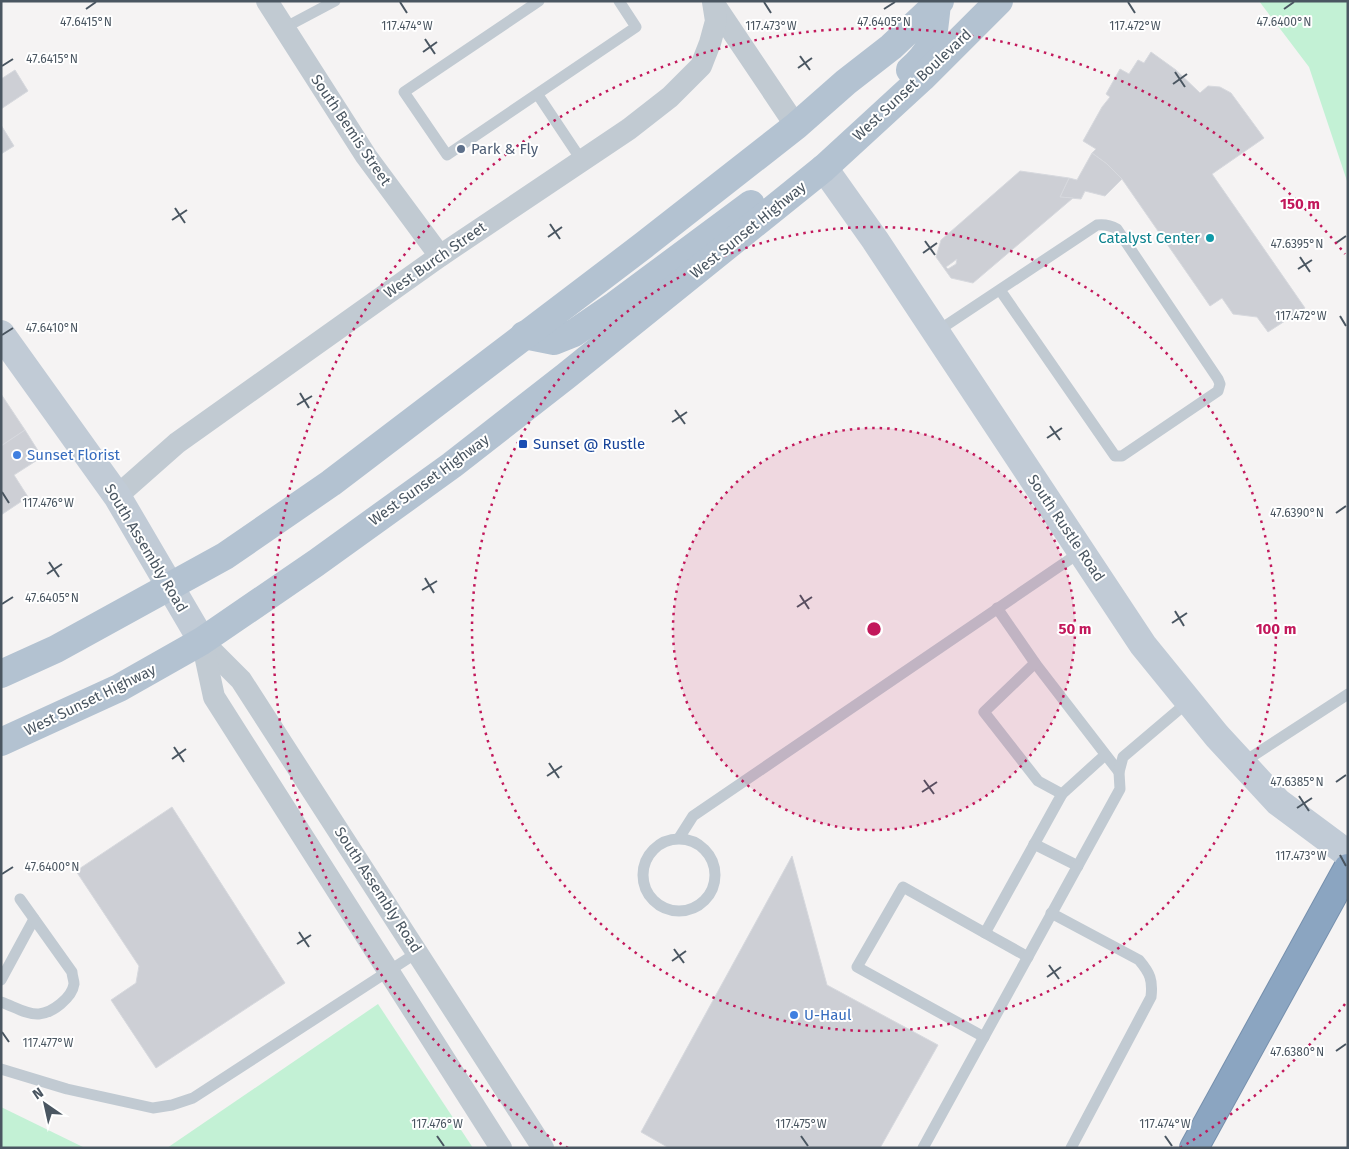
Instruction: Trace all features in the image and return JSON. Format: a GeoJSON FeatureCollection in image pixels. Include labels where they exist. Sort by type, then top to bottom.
{"type":"FeatureCollection","features":[{"type":"Feature","properties":{"kind":"highway"},"geometry":{"type":"LineString","coordinates":[[1194,1148],[1348,868]]}},
{"type":"Feature","properties":{"kind":"main road","name":"West Sunset Boulevard"},"geometry":{"type":"LineString","coordinates":[[824,168],[922,78],[999,1]]}},
{"type":"Feature","properties":{"kind":"main road"},"geometry":{"type":"LineString","coordinates":[[524,335],[554,341],[574,333],[616,305],[776,187],[824,168],[822,154],[835,136],[924,57],[933,40],[938,3]]}},
{"type":"Feature","properties":{"kind":"main road"},"geometry":{"type":"LineString","coordinates":[[1,674],[56,649],[225,556],[331,483],[644,245],[796,126],[846,82],[891,47],[938,3]]}},
{"type":"Feature","properties":{"kind":"main road","name":"West Sunset Highway"},"geometry":{"type":"LineString","coordinates":[[1,742],[119,688],[202,642],[316,563],[452,465],[566,376],[824,168]]}},
{"type":"Feature","properties":{"kind":"street","name":"South Bemis Street"},"geometry":{"type":"LineString","coordinates":[[267,1],[366,156],[440,256]]}},
{"type":"Feature","properties":{"kind":"street"},"geometry":{"type":"LineString","coordinates":[[712,2],[796,126]]}},
{"type":"Feature","properties":{"kind":"street","name":"West Burch Street"},"geometry":{"type":"LineString","coordinates":[[117,496],[177,444],[440,256],[582,161],[670,97],[701,66],[716,21],[712,2]]}},
{"type":"Feature","properties":{"kind":"street","name":"South Rustle Road"},"geometry":{"type":"LineString","coordinates":[[824,168],[875,240],[1144,645],[1217,736],[1278,802],[1348,854]]}},
{"type":"Feature","properties":{"kind":"street","name":"South Assembly Road"},"geometry":{"type":"LineString","coordinates":[[1,334],[117,496],[202,642],[241,680],[544,1148]]}},
{"type":"Feature","properties":{"kind":"street","name":"South Assembly Road"},"geometry":{"type":"LineString","coordinates":[[202,642],[214,697],[501,1148]]}},
{"type":"Feature","properties":{"kind":"lane"},"geometry":{"type":"LineString","coordinates":[[284,28],[335,1]]}},
{"type":"Feature","properties":{"kind":"lane"},"geometry":{"type":"LineString","coordinates":[[539,1],[404,92],[447,155],[636,27],[619,1]]}},
{"type":"Feature","properties":{"kind":"lane"},"geometry":{"type":"LineString","coordinates":[[538,95],[582,161]]}},
{"type":"Feature","properties":{"kind":"lane"},"geometry":{"type":"LineString","coordinates":[[936,332],[1097,225],[1111,226],[1117,229],[1218,379],[1220,384],[1218,391],[1122,456],[1115,456],[1000,290]]}},
{"type":"Feature","properties":{"kind":"lane"},"geometry":{"type":"LineString","coordinates":[[679,838],[692,840],[702,846],[711,856],[715,867],[716,880],[712,892],[704,902],[694,908],[681,911],[659,906],[650,898],[645,888],[643,876],[647,859],[657,846],[668,840],[679,838],[693,816],[1082,551]]}},
{"type":"Feature","properties":{"kind":"lane"},"geometry":{"type":"LineString","coordinates":[[998,608],[1035,663],[1119,772]]}},
{"type":"Feature","properties":{"kind":"lane"},"geometry":{"type":"LineString","coordinates":[[1035,663],[984,712],[1038,781],[1062,794]]}},
{"type":"Feature","properties":{"kind":"lane"},"geometry":{"type":"LineString","coordinates":[[1242,763],[1348,694]]}},
{"type":"Feature","properties":{"kind":"lane"},"geometry":{"type":"LineString","coordinates":[[923,1148],[1120,789],[1119,772],[1123,757],[1189,701]]}},
{"type":"Feature","properties":{"kind":"lane"},"geometry":{"type":"LineString","coordinates":[[985,933],[1062,794],[1105,755]]}},
{"type":"Feature","properties":{"kind":"lane"},"geometry":{"type":"LineString","coordinates":[[1034,844],[1078,866]]}},
{"type":"Feature","properties":{"kind":"lane"},"geometry":{"type":"LineString","coordinates":[[984,1037],[857,968],[903,886],[1028,957]]}},
{"type":"Feature","properties":{"kind":"lane"},"geometry":{"type":"LineString","coordinates":[[1,1002],[30,1013],[40,1014],[61,1003],[68,996],[74,985],[72,972],[20,899]]}},
{"type":"Feature","properties":{"kind":"lane"},"geometry":{"type":"LineString","coordinates":[[1052,913],[1139,960],[1148,970],[1153,984],[1151,997],[1071,1148]]}},
{"type":"Feature","properties":{"kind":"lane"},"geometry":{"type":"LineString","coordinates":[[1,980],[34,920]]}},
{"type":"Feature","properties":{"kind":"lane"},"geometry":{"type":"LineString","coordinates":[[1,1069],[67,1089],[153,1108],[172,1105],[193,1098],[418,952]]}},
{"type":"Feature","properties":{"kind":"green space"},"geometry":{"type":"Polygon","coordinates":[[[1259,1],[1348,1],[1348,184],[1309,67],[1259,1]]]}},
{"type":"Feature","properties":{"kind":"green space"},"geometry":{"type":"Polygon","coordinates":[[[378,1004],[473,1148],[167,1148],[378,1004]]]}},
{"type":"Feature","properties":{"kind":"green space"},"geometry":{"type":"Polygon","coordinates":[[[1,1107],[85,1148],[1,1148],[1,1107]]]}},
{"type":"Feature","properties":{"kind":"building","name":"Catalyst Center"},"geometry":{"type":"Polygon","coordinates":[[[1151,52],[1176,70],[1200,93],[1208,86],[1220,87],[1231,93],[1264,138],[1212,174],[1305,308],[1268,332],[1257,317],[1233,314],[1222,298],[1210,306],[1122,179],[1107,164],[1092,153],[1096,149],[1083,141],[1102,107],[1110,97],[1106,94],[1120,69],[1129,74],[1138,60],[1144,63],[1151,52]]]}},
{"type":"Feature","properties":{"kind":"building"},"geometry":{"type":"Polygon","coordinates":[[[15,70],[28,91],[1,109],[1,79],[15,70]]]}},
{"type":"Feature","properties":{"kind":"building"},"geometry":{"type":"Polygon","coordinates":[[[1,125],[14,146],[1,154],[1,125]]]}},
{"type":"Feature","properties":{"kind":"building"},"geometry":{"type":"Polygon","coordinates":[[[1092,153],[1107,164],[1122,179],[1105,196],[1085,191],[1081,199],[1060,197],[1069,178],[1077,180],[1092,153]]]}},
{"type":"Feature","properties":{"kind":"building"},"geometry":{"type":"Polygon","coordinates":[[[1020,171],[1069,178],[1060,197],[1073,198],[973,283],[951,278],[936,257],[941,240],[1020,171]],[[957,259],[946,267],[948,269],[956,264],[957,259]]]}},
{"type":"Feature","properties":{"kind":"building"},"geometry":{"type":"Polygon","coordinates":[[[1,394],[25,430],[1,446],[1,394]]]}},
{"type":"Feature","properties":{"kind":"building"},"geometry":{"type":"Polygon","coordinates":[[[25,430],[42,457],[14,475],[28,497],[1,515],[1,446],[25,430]]]}},
{"type":"Feature","properties":{"kind":"building"},"geometry":{"type":"Polygon","coordinates":[[[172,807],[285,983],[156,1068],[111,1000],[136,983],[139,966],[76,871],[172,807]]]}},
{"type":"Feature","properties":{"kind":"building","name":"U-Haul"},"geometry":{"type":"Polygon","coordinates":[[[792,856],[827,985],[938,1045],[880,1148],[669,1148],[641,1132],[792,856]]]}},
{"type":"Feature","properties":{"kind":"place","name":"Park & Fly"},"geometry":{"type":"Point","coordinates":[461,149]}},
{"type":"Feature","properties":{"kind":"place","name":"Catalyst Center"},"geometry":{"type":"Point","coordinates":[1210,238]}},
{"type":"Feature","properties":{"kind":"place","name":"Sunset @ Rustle"},"geometry":{"type":"Point","coordinates":[523,444]}},
{"type":"Feature","properties":{"kind":"place","name":"Sunset Florist"},"geometry":{"type":"Point","coordinates":[17,455]}},
{"type":"Feature","properties":{"kind":"place","name":"U-Haul"},"geometry":{"type":"Point","coordinates":[794,1015]}}]}
